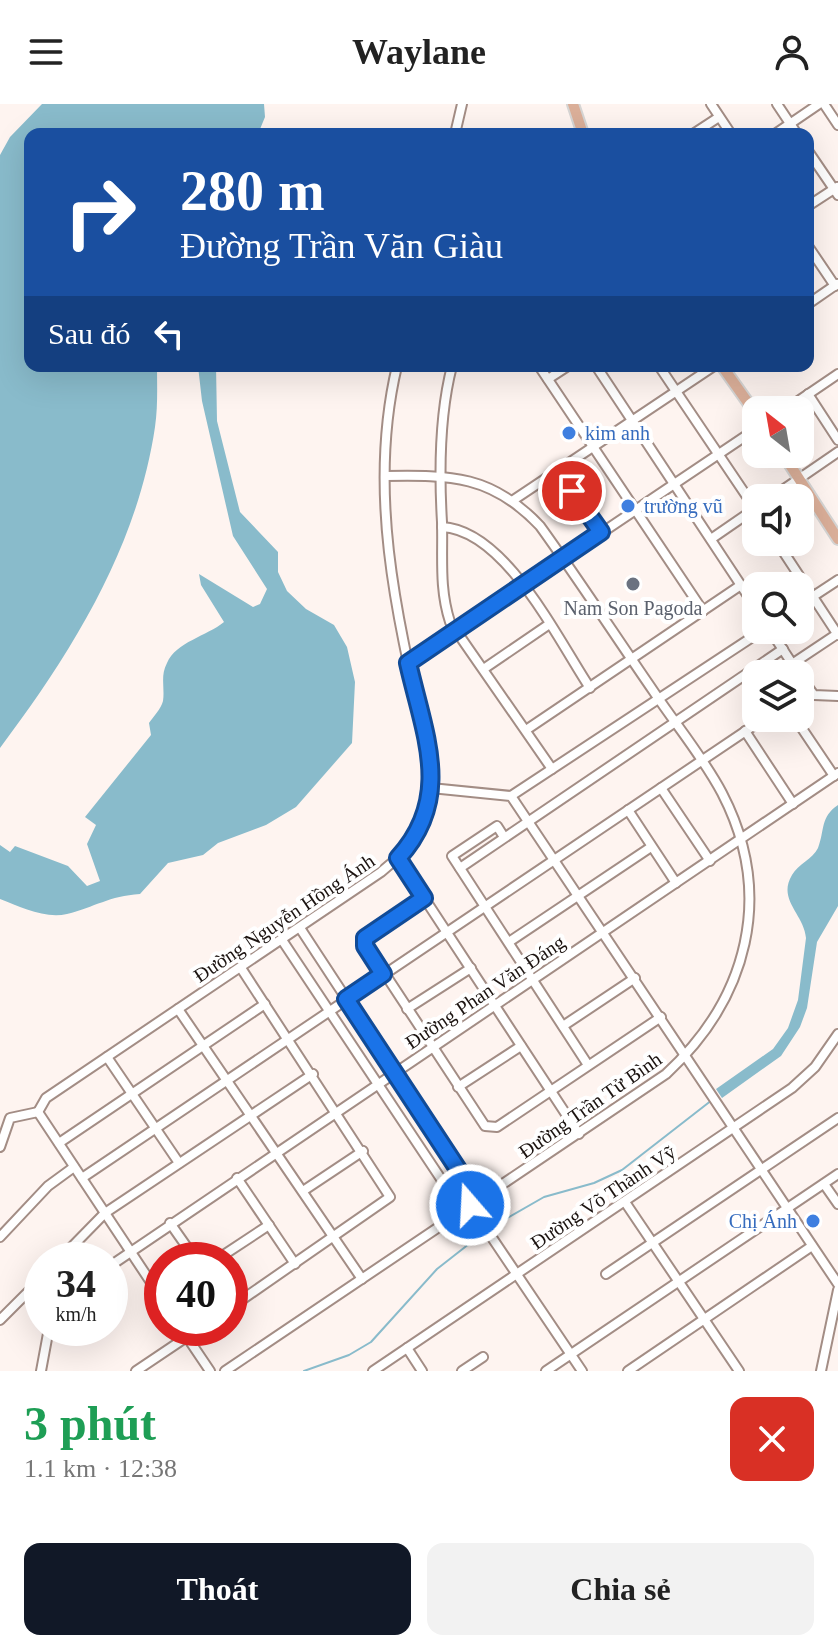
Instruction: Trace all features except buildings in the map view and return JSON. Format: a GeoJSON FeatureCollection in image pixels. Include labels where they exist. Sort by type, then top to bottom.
{"type":"FeatureCollection","features":[{"type":"Feature","properties":{"kind":"main road"},"geometry":{"type":"LineString","coordinates":[[573,104],[581,128]]}},
{"type":"Feature","properties":{"kind":"main road"},"geometry":{"type":"LineString","coordinates":[[726,372],[743,396]]}},
{"type":"Feature","properties":{"kind":"main road"},"geometry":{"type":"LineString","coordinates":[[792,468],[838,539]]}},
{"type":"Feature","properties":{"kind":"street"},"geometry":{"type":"LineString","coordinates":[[456,128],[462,104]]}},
{"type":"Feature","properties":{"kind":"street"},"geometry":{"type":"LineString","coordinates":[[711,104],[727,128]]}},
{"type":"Feature","properties":{"kind":"street"},"geometry":{"type":"LineString","coordinates":[[777,104],[793,128]]}},
{"type":"Feature","properties":{"kind":"street"},"geometry":{"type":"LineString","coordinates":[[784,128],[822,104],[838,125]]}},
{"type":"Feature","properties":{"kind":"street"},"geometry":{"type":"LineString","coordinates":[[702,128],[719,117]]}},
{"type":"Feature","properties":{"kind":"street"},"geometry":{"type":"LineString","coordinates":[[814,159],[837,190],[814,203]]}},
{"type":"Feature","properties":{"kind":"street"},"geometry":{"type":"LineString","coordinates":[[814,254],[836,285],[814,300]]}},
{"type":"Feature","properties":{"kind":"street","name":"Đường Nguyễn Hồng Ánh"},"geometry":{"type":"LineString","coordinates":[[0,1147],[10,1118],[38,1112],[46,1098],[300,928],[398,858],[422,824],[431,788],[431,764],[392,587],[385,476],[388,418],[396,372]]}},
{"type":"Feature","properties":{"kind":"street"},"geometry":{"type":"LineString","coordinates":[[451,372],[440,475],[440,572],[445,607],[456,630],[552,769]]}},
{"type":"Feature","properties":{"kind":"street"},"geometry":{"type":"LineString","coordinates":[[543,372],[703,611]]}},
{"type":"Feature","properties":{"kind":"street"},"geometry":{"type":"LineString","coordinates":[[548,379],[559,372]]}},
{"type":"Feature","properties":{"kind":"street"},"geometry":{"type":"LineString","coordinates":[[526,730],[741,585],[600,372]]}},
{"type":"Feature","properties":{"kind":"street"},"geometry":{"type":"LineString","coordinates":[[663,372],[742,488]]}},
{"type":"Feature","properties":{"kind":"street"},"geometry":{"type":"LineString","coordinates":[[512,501],[705,372]]}},
{"type":"Feature","properties":{"kind":"street"},"geometry":{"type":"LineString","coordinates":[[805,396],[838,374]]}},
{"type":"Feature","properties":{"kind":"street"},"geometry":{"type":"LineString","coordinates":[[808,394],[838,440]]}},
{"type":"Feature","properties":{"kind":"street"},"geometry":{"type":"LineString","coordinates":[[408,663],[742,438]]}},
{"type":"Feature","properties":{"kind":"street"},"geometry":{"type":"LineString","coordinates":[[792,484],[838,452]]}},
{"type":"Feature","properties":{"kind":"street"},"geometry":{"type":"LineString","coordinates":[[558,470],[601,532]]}},
{"type":"Feature","properties":{"kind":"street","name":"Đường Trần Tử Bình"},"geometry":{"type":"LineString","coordinates":[[225,1371],[666,1074],[686,1056],[725,1002],[744,946],[749,896],[741,840],[720,790],[540,526],[512,501],[473,480],[440,475],[385,476]]}},
{"type":"Feature","properties":{"kind":"street"},"geometry":{"type":"LineString","coordinates":[[711,539],[742,518]]}},
{"type":"Feature","properties":{"kind":"street"},"geometry":{"type":"LineString","coordinates":[[442,527],[466,531],[490,546],[522,585],[590,688]]}},
{"type":"Feature","properties":{"kind":"street"},"geometry":{"type":"LineString","coordinates":[[814,596],[838,580]]}},
{"type":"Feature","properties":{"kind":"street"},"geometry":{"type":"LineString","coordinates":[[798,660],[838,635],[814,599]]}},
{"type":"Feature","properties":{"kind":"street"},"geometry":{"type":"LineString","coordinates":[[485,668],[548,625]]}},
{"type":"Feature","properties":{"kind":"street"},"geometry":{"type":"LineString","coordinates":[[431,788],[511,796],[742,644]]}},
{"type":"Feature","properties":{"kind":"street"},"geometry":{"type":"LineString","coordinates":[[780,644],[790,660]]}},
{"type":"Feature","properties":{"kind":"street"},"geometry":{"type":"LineString","coordinates":[[588,1065],[452,856],[497,826],[504,837],[783,649]]}},
{"type":"Feature","properties":{"kind":"street"},"geometry":{"type":"LineString","coordinates":[[814,692],[822,697],[838,694]]}},
{"type":"Feature","properties":{"kind":"street"},"geometry":{"type":"LineString","coordinates":[[82,1178],[744,732]]}},
{"type":"Feature","properties":{"kind":"street"},"geometry":{"type":"LineString","coordinates":[[746,732],[793,804]]}},
{"type":"Feature","properties":{"kind":"street"},"geometry":{"type":"LineString","coordinates":[[805,732],[836,775]]}},
{"type":"Feature","properties":{"kind":"street","name":"Đường Phan Văn Đáng"},"geometry":{"type":"LineString","coordinates":[[129,1252],[836,775]]}},
{"type":"Feature","properties":{"kind":"street"},"geometry":{"type":"LineString","coordinates":[[661,788],[710,861]]}},
{"type":"Feature","properties":{"kind":"street"},"geometry":{"type":"LineString","coordinates":[[511,796],[605,931],[838,1287],[821,1371]]}},
{"type":"Feature","properties":{"kind":"street"},"geometry":{"type":"LineString","coordinates":[[628,810],[676,883]]}},
{"type":"Feature","properties":{"kind":"street"},"geometry":{"type":"LineString","coordinates":[[509,942],[651,847]]}},
{"type":"Feature","properties":{"kind":"street"},"geometry":{"type":"LineString","coordinates":[[398,858],[579,1134]]}},
{"type":"Feature","properties":{"kind":"street"},"geometry":{"type":"LineString","coordinates":[[424,898],[365,938],[365,946],[485,1126],[493,1129],[661,1017]]}},
{"type":"Feature","properties":{"kind":"street"},"geometry":{"type":"LineString","coordinates":[[300,928],[469,1186],[470,1205]]}},
{"type":"Feature","properties":{"kind":"street"},"geometry":{"type":"LineString","coordinates":[[282,940],[453,1197],[470,1205],[582,1371]]}},
{"type":"Feature","properties":{"kind":"street"},"geometry":{"type":"LineString","coordinates":[[241,968],[313,1074],[390,1197],[248,1296]]}},
{"type":"Feature","properties":{"kind":"street"},"geometry":{"type":"LineString","coordinates":[[407,1009],[471,968]]}},
{"type":"Feature","properties":{"kind":"street"},"geometry":{"type":"LineString","coordinates":[[563,1026],[635,978]]}},
{"type":"Feature","properties":{"kind":"street"},"geometry":{"type":"LineString","coordinates":[[59,1143],[265,1004]]}},
{"type":"Feature","properties":{"kind":"street"},"geometry":{"type":"LineString","coordinates":[[178,1009],[362,1279]]}},
{"type":"Feature","properties":{"kind":"street","name":"Đường Võ Thành Vỹ"},"geometry":{"type":"LineString","coordinates":[[373,1371],[806,1077],[838,1034]]}},
{"type":"Feature","properties":{"kind":"street"},"geometry":{"type":"LineString","coordinates":[[458,1087],[521,1046]]}},
{"type":"Feature","properties":{"kind":"street"},"geometry":{"type":"LineString","coordinates":[[107,1057],[179,1163]]}},
{"type":"Feature","properties":{"kind":"street"},"geometry":{"type":"LineString","coordinates":[[77,1242],[105,1213],[313,1074]]}},
{"type":"Feature","properties":{"kind":"street"},"geometry":{"type":"LineString","coordinates":[[38,1112],[144,1273]]}},
{"type":"Feature","properties":{"kind":"street"},"geometry":{"type":"LineString","coordinates":[[606,1274],[838,1118]]}},
{"type":"Feature","properties":{"kind":"street"},"geometry":{"type":"LineString","coordinates":[[303,1191],[363,1151]]}},
{"type":"Feature","properties":{"kind":"street"},"geometry":{"type":"LineString","coordinates":[[0,1237],[48,1186],[74,1167]]}},
{"type":"Feature","properties":{"kind":"street"},"geometry":{"type":"LineString","coordinates":[[546,1371],[838,1174]]}},
{"type":"Feature","properties":{"kind":"street"},"geometry":{"type":"LineString","coordinates":[[237,1178],[295,1264]]}},
{"type":"Feature","properties":{"kind":"street"},"geometry":{"type":"LineString","coordinates":[[824,1184],[838,1204]]}},
{"type":"Feature","properties":{"kind":"street"},"geometry":{"type":"LineString","coordinates":[[625,1202],[739,1371]]}},
{"type":"Feature","properties":{"kind":"street"},"geometry":{"type":"LineString","coordinates":[[170,1223],[183,1242]]}},
{"type":"Feature","properties":{"kind":"street"},"geometry":{"type":"LineString","coordinates":[[243,1242],[269,1225]]}},
{"type":"Feature","properties":{"kind":"street"},"geometry":{"type":"LineString","coordinates":[[628,1371],[812,1246]]}},
{"type":"Feature","properties":{"kind":"street"},"geometry":{"type":"LineString","coordinates":[[0,1320],[24,1296]]}},
{"type":"Feature","properties":{"kind":"street"},"geometry":{"type":"LineString","coordinates":[[43,1371],[46,1346]]}},
{"type":"Feature","properties":{"kind":"street"},"geometry":{"type":"LineString","coordinates":[[136,1371],[174,1346]]}},
{"type":"Feature","properties":{"kind":"street"},"geometry":{"type":"LineString","coordinates":[[193,1346],[210,1371]]}},
{"type":"Feature","properties":{"kind":"street"},"geometry":{"type":"LineString","coordinates":[[407,1348],[422,1371]]}},
{"type":"Feature","properties":{"kind":"street"},"geometry":{"type":"LineString","coordinates":[[462,1371],[483,1357]]}},
{"type":"Feature","properties":{"kind":"water"},"geometry":{"type":"Polygon","coordinates":[[[42,104],[264,104],[265,117],[260,128],[24,128],[24,372],[157,372],[157,412],[146,472],[133,515],[98,597],[52,674],[0,748],[0,155],[10,137],[42,104]]]}},
{"type":"Feature","properties":{"kind":"water"},"geometry":{"type":"Polygon","coordinates":[[[199,372],[216,372],[217,421],[240,512],[278,552],[278,572],[287,591],[306,609],[334,625],[347,647],[355,682],[352,743],[296,807],[266,825],[218,843],[203,855],[168,863],[140,894],[111,899],[59,915],[33,911],[0,899],[0,845],[10,852],[15,846],[68,866],[87,886],[100,881],[87,844],[96,825],[85,817],[151,735],[149,723],[163,701],[164,673],[171,656],[185,644],[224,622],[201,585],[199,574],[253,607],[260,604],[267,589],[233,536],[202,401],[199,372]]]}},
{"type":"Feature","properties":{"kind":"water"},"geometry":{"type":"Polygon","coordinates":[[[838,805],[838,906],[817,942],[807,1008],[800,1027],[781,1056],[722,1098],[716,1089],[773,1049],[788,1028],[798,1000],[806,938],[789,900],[788,884],[795,871],[816,852],[828,814],[838,805]]]}},
{"type":"Feature","properties":{"kind":"waterway"},"geometry":{"type":"LineString","coordinates":[[488,1229],[544,1197],[594,1183],[622,1170],[712,1100]]}},
{"type":"Feature","properties":{"kind":"waterway"},"geometry":{"type":"LineString","coordinates":[[304,1371],[349,1355],[371,1342],[437,1269],[483,1233]]}},
{"type":"Feature","properties":{"kind":"place","name":"kim anh"},"geometry":{"type":"Point","coordinates":[569,433]}},
{"type":"Feature","properties":{"kind":"place","name":"trường vũ"},"geometry":{"type":"Point","coordinates":[628,506]}},
{"type":"Feature","properties":{"kind":"place","name":"Nam Son Pagoda"},"geometry":{"type":"Point","coordinates":[633,584]}},
{"type":"Feature","properties":{"kind":"place","name":"Chị Ánh"},"geometry":{"type":"Point","coordinates":[813,1221]}},
{"type":"Feature","properties":{"kind":"route"},"geometry":{"type":"LineString","coordinates":[[470,1205],[469,1186],[346,999],[383,974],[365,946],[365,938],[424,898],[398,858],[422,824],[432,776],[408,663],[601,532],[572,491]]}}]}
